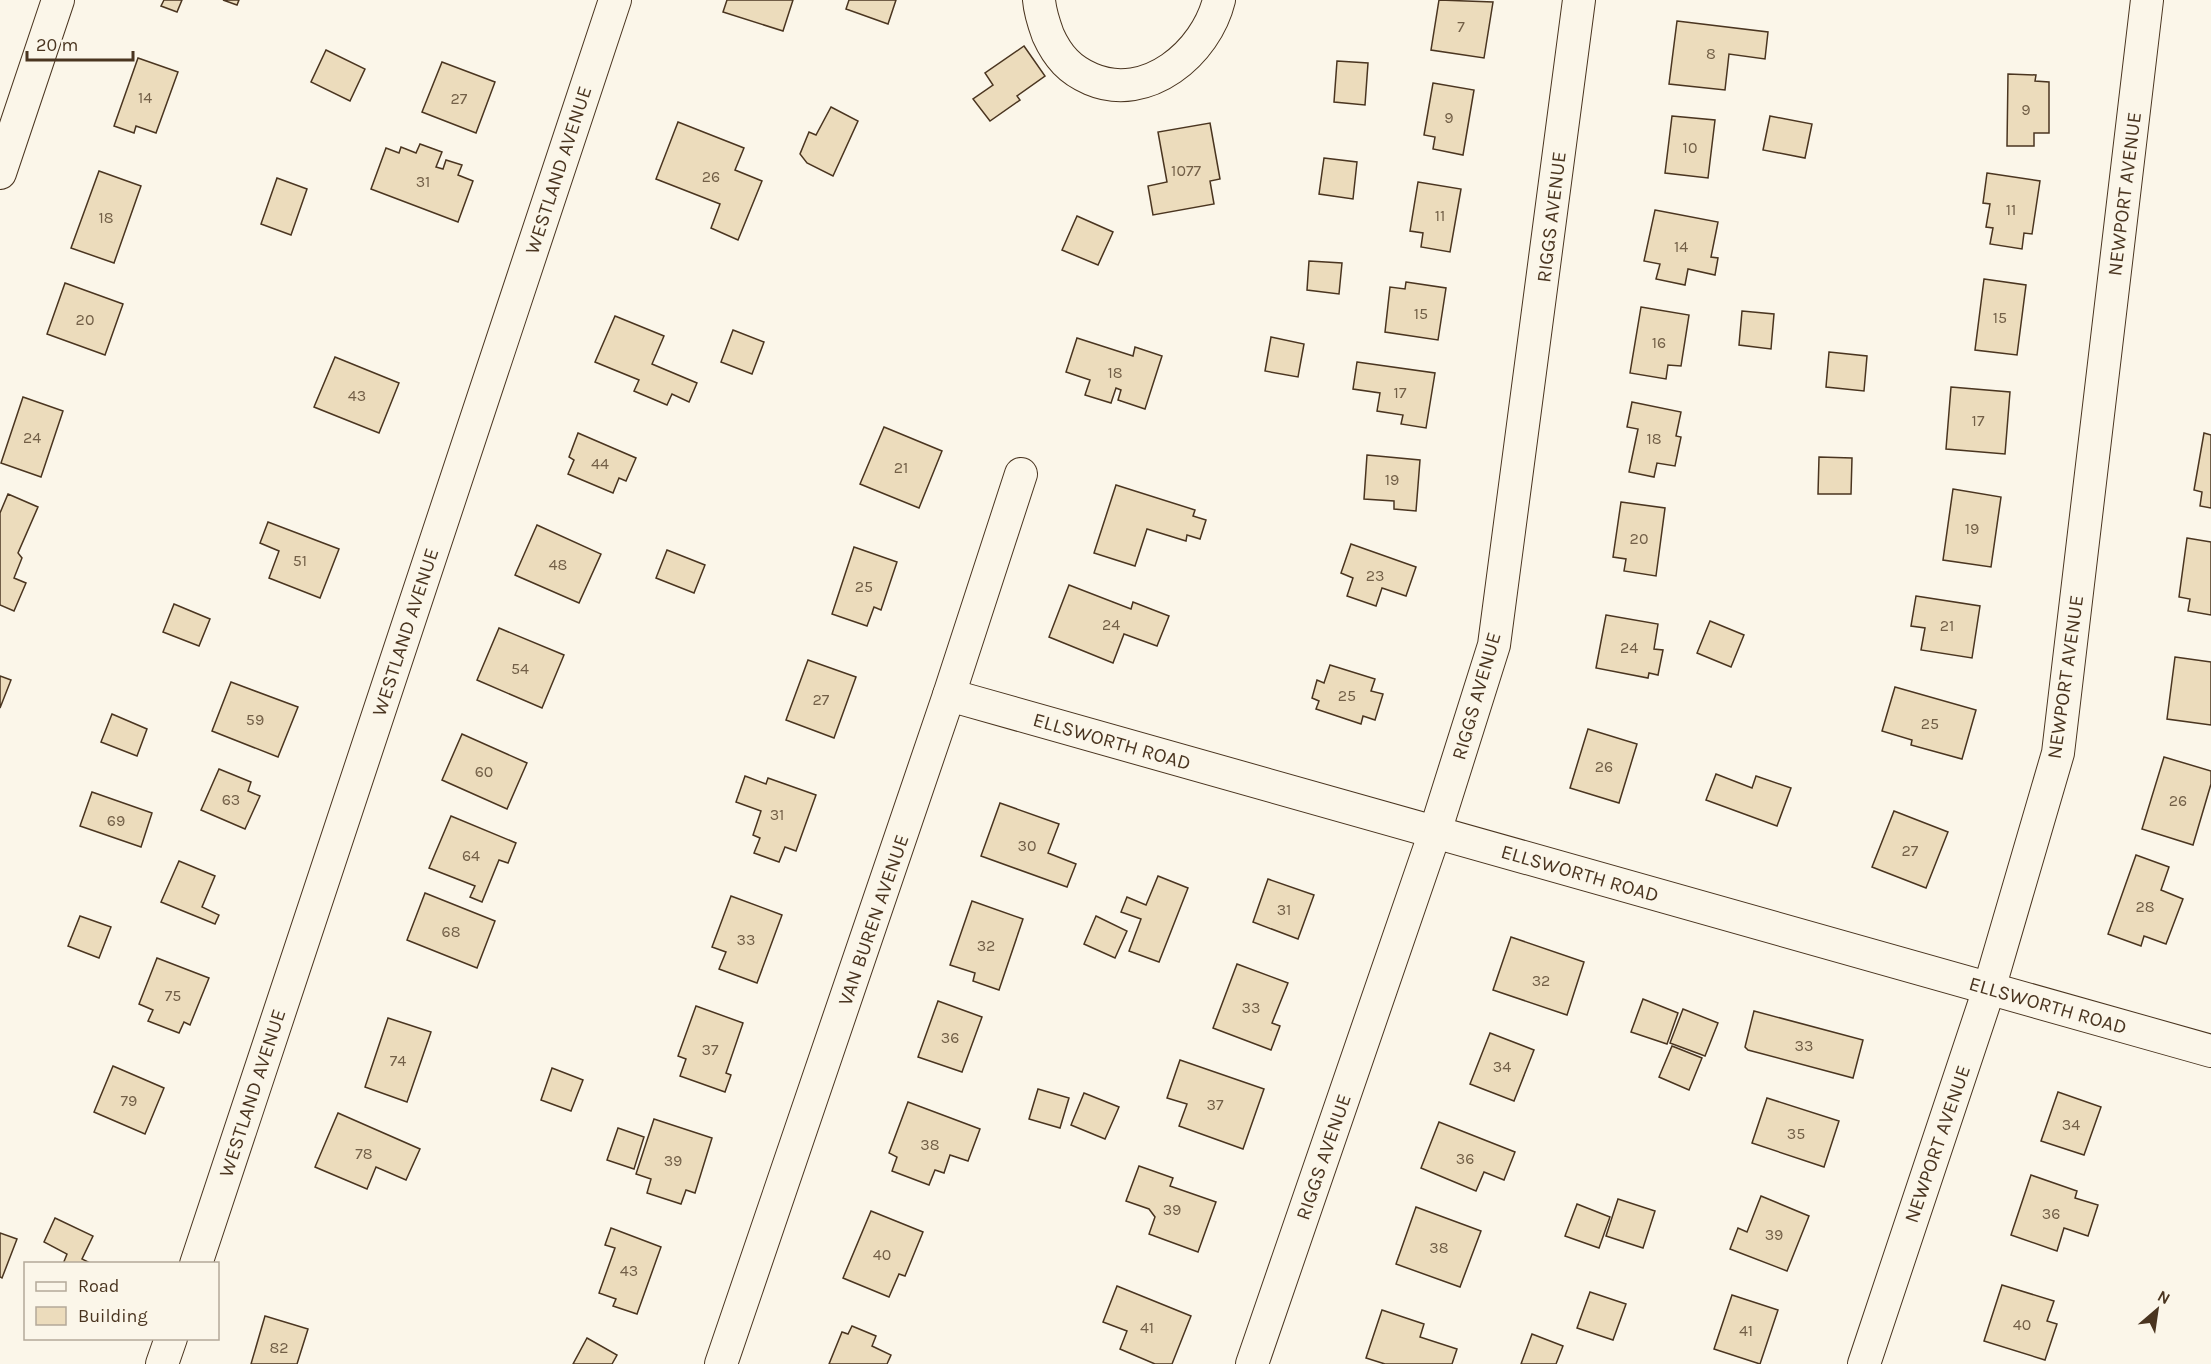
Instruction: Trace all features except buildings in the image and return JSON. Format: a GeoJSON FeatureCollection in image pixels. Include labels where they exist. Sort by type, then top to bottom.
{"type":"FeatureCollection","features":[{"type":"Feature","properties":{"kind":"street"},"geometry":{"type":"LineString","coordinates":[[0,173],[58,0]]}},
{"type":"Feature","properties":{"kind":"street","name":"WESTLAND AVENUE"},"geometry":{"type":"LineString","coordinates":[[196,1262],[615,0]]}},
{"type":"Feature","properties":{"kind":"street"},"geometry":{"type":"LineString","coordinates":[[1039,0],[1044,23],[1052,43],[1068,66],[1095,81],[1127,86],[1157,77],[1176,64],[1202,37],[1219,0]]}},
{"type":"Feature","properties":{"kind":"street","name":"RIGGS AVENUE"},"geometry":{"type":"LineString","coordinates":[[1252,1364],[1435,832],[1494,645],[1579,0]]}},
{"type":"Feature","properties":{"kind":"street","name":"NEWPORT AVENUE"},"geometry":{"type":"LineString","coordinates":[[1863,1364],[1989,989],[2058,753],[2147,0]]}},
{"type":"Feature","properties":{"kind":"street","name":"VAN BUREN AVENUE"},"geometry":{"type":"LineString","coordinates":[[721,1364],[950,695],[1020,474]]}},
{"type":"Feature","properties":{"kind":"street","name":"ELLSWORTH ROAD"},"geometry":{"type":"LineString","coordinates":[[950,695],[2211,1051]]}},
{"type":"Feature","properties":{"kind":"street"},"geometry":{"type":"LineString","coordinates":[[162,1364],[170,1340]]}}]}
